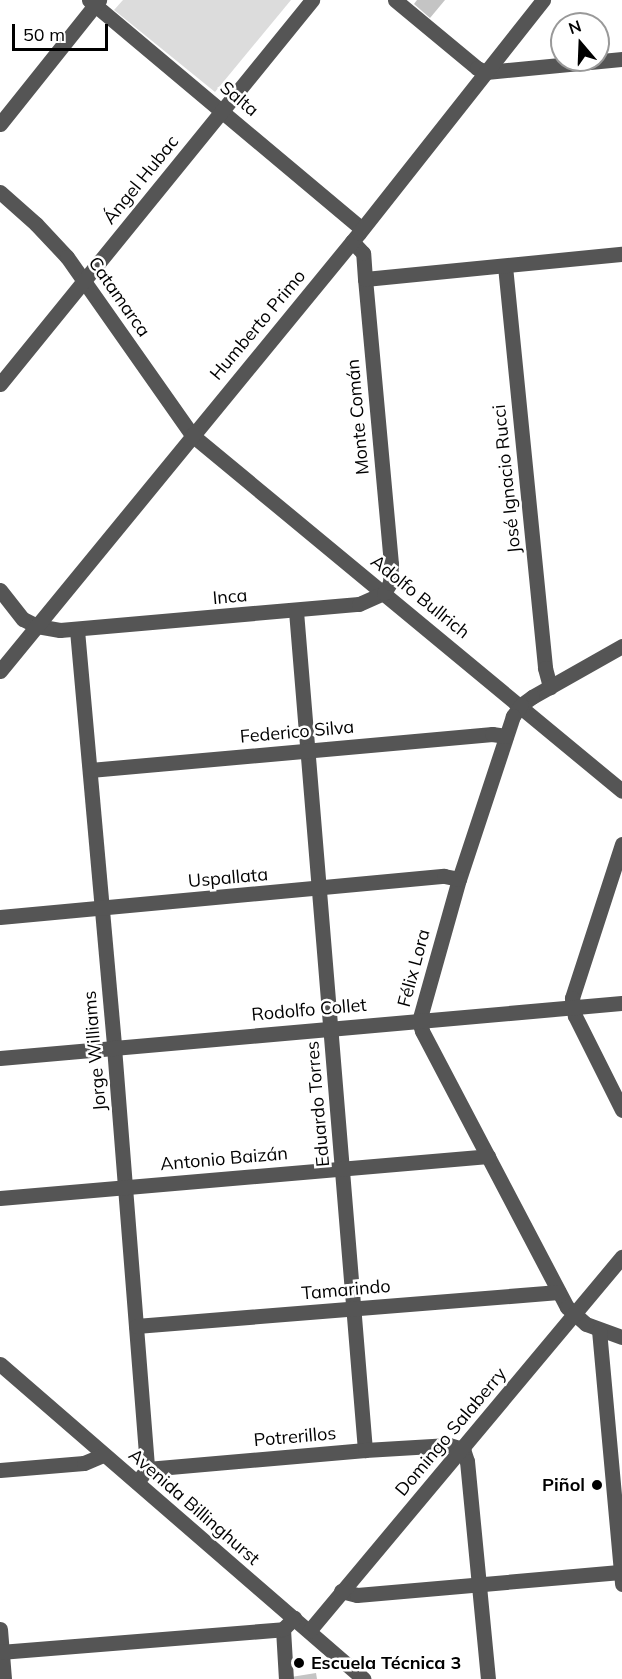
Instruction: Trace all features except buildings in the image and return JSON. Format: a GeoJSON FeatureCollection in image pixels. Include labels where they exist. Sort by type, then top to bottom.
{"type":"FeatureCollection","features":[{"type":"Feature","properties":{"kind":"street","name":"Ángel Hubac"},"geometry":{"type":"LineString","coordinates":[[0,384],[312,0]]}},
{"type":"Feature","properties":{"kind":"street"},"geometry":{"type":"LineString","coordinates":[[395,0],[477,68],[486,72],[622,59]]}},
{"type":"Feature","properties":{"kind":"street","name":"Humberto Primo"},"geometry":{"type":"LineString","coordinates":[[0,671],[357,235],[543,0]]}},
{"type":"Feature","properties":{"kind":"street","name":"Salta"},"geometry":{"type":"LineString","coordinates":[[95,2],[222,110],[357,235]]}},
{"type":"Feature","properties":{"kind":"street"},"geometry":{"type":"LineString","coordinates":[[0,124],[95,2]]}},
{"type":"Feature","properties":{"kind":"street","name":"Catamarca"},"geometry":{"type":"LineString","coordinates":[[0,192],[52,240],[84,281],[192,435]]}},
{"type":"Feature","properties":{"kind":"street","name":"Monte Comán"},"geometry":{"type":"LineString","coordinates":[[357,235],[363,253],[366,279],[391,564],[390,583],[384,593]]}},
{"type":"Feature","properties":{"kind":"street"},"geometry":{"type":"LineString","coordinates":[[366,279],[622,254]]}},
{"type":"Feature","properties":{"kind":"street","name":"José Ignacio Rucci"},"geometry":{"type":"LineString","coordinates":[[505,266],[545,668],[549,687]]}},
{"type":"Feature","properties":{"kind":"street","name":"Adolfo Bullrich"},"geometry":{"type":"LineString","coordinates":[[192,435],[521,705],[622,791]]}},
{"type":"Feature","properties":{"kind":"street"},"geometry":{"type":"LineString","coordinates":[[0,590],[23,618],[37,626]]}},
{"type":"Feature","properties":{"kind":"street","name":"Inca"},"geometry":{"type":"LineString","coordinates":[[37,626],[77,630],[296,611],[359,603],[384,593]]}},
{"type":"Feature","properties":{"kind":"street","name":"Eduardo Torres"},"geometry":{"type":"LineString","coordinates":[[296,611],[365,1450]]}},
{"type":"Feature","properties":{"kind":"street","name":"Jorge Williams"},"geometry":{"type":"LineString","coordinates":[[77,630],[114,1047],[147,1469]]}},
{"type":"Feature","properties":{"kind":"street"},"geometry":{"type":"LineString","coordinates":[[521,705],[622,646]]}},
{"type":"Feature","properties":{"kind":"street","name":"Félix Lora"},"geometry":{"type":"LineString","coordinates":[[521,705],[513,716],[459,879],[419,1021],[422,1031],[574,1317]]}},
{"type":"Feature","properties":{"kind":"street","name":"Federico Silva"},"geometry":{"type":"LineString","coordinates":[[90,770],[492,734],[506,736]]}},
{"type":"Feature","properties":{"kind":"street"},"geometry":{"type":"LineString","coordinates":[[622,844],[572,998],[572,1007],[622,1110]]}},
{"type":"Feature","properties":{"kind":"street","name":"Uspallata"},"geometry":{"type":"LineString","coordinates":[[0,917],[444,876],[459,879]]}},
{"type":"Feature","properties":{"kind":"street","name":"Rodolfo Collet"},"geometry":{"type":"LineString","coordinates":[[0,1058],[622,1003]]}},
{"type":"Feature","properties":{"kind":"street","name":"Antonio Baizán"},"geometry":{"type":"LineString","coordinates":[[0,1198],[488,1156]]}},
{"type":"Feature","properties":{"kind":"street","name":"Domingo Salaberry"},"geometry":{"type":"LineString","coordinates":[[309,1631],[622,1257]]}},
{"type":"Feature","properties":{"kind":"street","name":"Tamarindo"},"geometry":{"type":"LineString","coordinates":[[136,1326],[559,1292]]}},
{"type":"Feature","properties":{"kind":"street"},"geometry":{"type":"LineString","coordinates":[[574,1317],[599,1330],[622,1337]]}},
{"type":"Feature","properties":{"kind":"street"},"geometry":{"type":"LineString","coordinates":[[342,1591],[357,1595],[622,1576],[599,1330]]}},
{"type":"Feature","properties":{"kind":"street","name":"Avenida Billinghurst"},"geometry":{"type":"LineString","coordinates":[[0,1364],[137,1482],[288,1623],[309,1631],[364,1679]]}},
{"type":"Feature","properties":{"kind":"street","name":"Potrerillos"},"geometry":{"type":"LineString","coordinates":[[147,1469],[365,1450],[449,1445],[463,1449]]}},
{"type":"Feature","properties":{"kind":"street"},"geometry":{"type":"LineString","coordinates":[[463,1449],[467,1461],[488,1679]]}},
{"type":"Feature","properties":{"kind":"street"},"geometry":{"type":"LineString","coordinates":[[0,1470],[84,1463],[103,1455]]}},
{"type":"Feature","properties":{"kind":"street"},"geometry":{"type":"LineString","coordinates":[[137,1482],[147,1469]]}},
{"type":"Feature","properties":{"kind":"street"},"geometry":{"type":"LineString","coordinates":[[1,1652],[288,1623],[286,1679]]}},
{"type":"Feature","properties":{"kind":"street"},"geometry":{"type":"LineString","coordinates":[[0,1629],[4,1679]]}},
{"type":"Feature","properties":{"kind":"shaded area"},"geometry":{"type":"Polygon","coordinates":[[[123,0],[291,0],[215,92],[114,10],[123,0]]]}},
{"type":"Feature","properties":{"kind":"place","name":"Piñol"},"geometry":{"type":"Point","coordinates":[597,1485]}},
{"type":"Feature","properties":{"kind":"place","name":"Escuela Técnica 3"},"geometry":{"type":"Point","coordinates":[299,1663]}}]}
